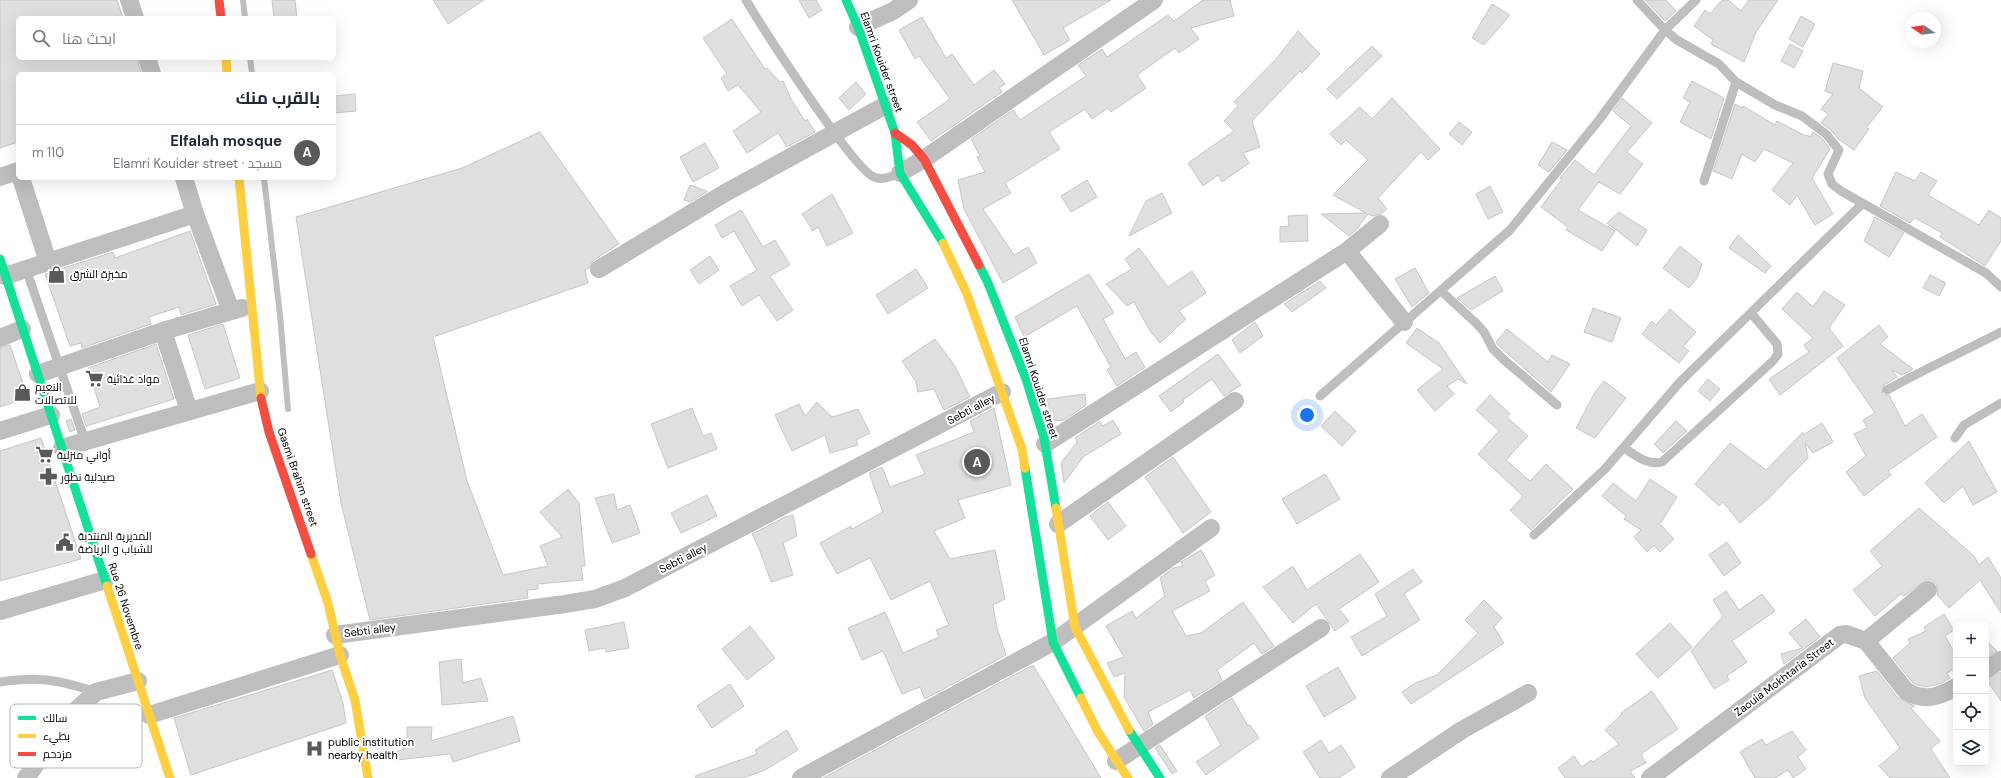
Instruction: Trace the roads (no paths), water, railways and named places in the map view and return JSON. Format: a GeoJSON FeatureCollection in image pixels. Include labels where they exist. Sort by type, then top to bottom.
{"type":"FeatureCollection","features":[{"type":"Feature","properties":{"kind":"street"},"geometry":{"type":"LineString","coordinates":[[129,0],[134,16]]}},
{"type":"Feature","properties":{"kind":"street"},"geometry":{"type":"LineString","coordinates":[[219,0],[221,16]]}},
{"type":"Feature","properties":{"kind":"street","name":"Elamri Kouider street"},"geometry":{"type":"LineString","coordinates":[[846,0],[858,27],[895,133],[900,173],[937,231],[967,294],[1022,449],[1053,642],[1098,732],[1128,778]]}},
{"type":"Feature","properties":{"kind":"street"},"geometry":{"type":"LineString","coordinates":[[858,27],[893,10],[909,0]]}},
{"type":"Feature","properties":{"kind":"street"},"geometry":{"type":"LineString","coordinates":[[900,173],[924,159],[1154,0]]}},
{"type":"Feature","properties":{"kind":"street"},"geometry":{"type":"LineString","coordinates":[[148,60],[151,72]]}},
{"type":"Feature","properties":{"kind":"street"},"geometry":{"type":"LineString","coordinates":[[226,60],[227,72]]}},
{"type":"Feature","properties":{"kind":"street"},"geometry":{"type":"LineString","coordinates":[[600,269],[725,193],[834,132],[886,105]]}},
{"type":"Feature","properties":{"kind":"street","name":"Elamri Kouider street"},"geometry":{"type":"LineString","coordinates":[[895,133],[912,145],[924,159],[988,283],[1026,379],[1045,444],[1075,627],[1123,722],[1160,778]]}},
{"type":"Feature","properties":{"kind":"street"},"geometry":{"type":"LineString","coordinates":[[0,177],[16,172]]}},
{"type":"Feature","properties":{"kind":"street"},"geometry":{"type":"LineString","coordinates":[[22,180],[48,262]]}},
{"type":"Feature","properties":{"kind":"street"},"geometry":{"type":"LineString","coordinates":[[185,180],[195,214],[231,311]]}},
{"type":"Feature","properties":{"kind":"street","name":"Gasmi Brahim street"},"geometry":{"type":"LineString","coordinates":[[239,180],[260,391],[269,432],[278,453],[328,603],[340,655],[355,700],[368,778]]}},
{"type":"Feature","properties":{"kind":"street"},"geometry":{"type":"LineString","coordinates":[[3,268],[26,269],[195,214]]}},
{"type":"Feature","properties":{"kind":"street"},"geometry":{"type":"LineString","coordinates":[[1045,444],[1347,251],[1380,224]]}},
{"type":"Feature","properties":{"kind":"street"},"geometry":{"type":"LineString","coordinates":[[1347,251],[1404,322]]}},
{"type":"Feature","properties":{"kind":"street","name":"Rue 26 Novembre"},"geometry":{"type":"LineString","coordinates":[[3,268],[170,778]]}},
{"type":"Feature","properties":{"kind":"street"},"geometry":{"type":"LineString","coordinates":[[38,374],[163,331],[251,306]]}},
{"type":"Feature","properties":{"kind":"street"},"geometry":{"type":"LineString","coordinates":[[0,338],[22,329]]}},
{"type":"Feature","properties":{"kind":"street"},"geometry":{"type":"LineString","coordinates":[[163,331],[189,411]]}},
{"type":"Feature","properties":{"kind":"street"},"geometry":{"type":"LineString","coordinates":[[62,448],[260,391]]}},
{"type":"Feature","properties":{"kind":"street","name":"Sebti alley"},"geometry":{"type":"LineString","coordinates":[[335,635],[595,599],[625,588],[1002,392]]}},
{"type":"Feature","properties":{"kind":"street"},"geometry":{"type":"LineString","coordinates":[[1058,524],[1235,401]]}},
{"type":"Feature","properties":{"kind":"street"},"geometry":{"type":"LineString","coordinates":[[0,431],[51,415]]}},
{"type":"Feature","properties":{"kind":"street"},"geometry":{"type":"LineString","coordinates":[[801,778],[1053,642],[1211,528]]}},
{"type":"Feature","properties":{"kind":"street"},"geometry":{"type":"LineString","coordinates":[[0,611],[107,585]]}},
{"type":"Feature","properties":{"kind":"street"},"geometry":{"type":"LineString","coordinates":[[1928,590],[1866,641],[1906,691],[1914,696],[1926,698],[1937,697],[1953,689]]}},
{"type":"Feature","properties":{"kind":"street"},"geometry":{"type":"LineString","coordinates":[[1116,760],[1139,747],[1321,628]]}},
{"type":"Feature","properties":{"kind":"street","name":"Zaouia Mokhtaria Street"},"geometry":{"type":"LineString","coordinates":[[1650,778],[1840,635],[1846,634],[1866,641]]}},
{"type":"Feature","properties":{"kind":"street"},"geometry":{"type":"LineString","coordinates":[[149,715],[340,655]]}},
{"type":"Feature","properties":{"kind":"street"},"geometry":{"type":"LineString","coordinates":[[1989,667],[2001,660]]}},
{"type":"Feature","properties":{"kind":"street"},"geometry":{"type":"LineString","coordinates":[[83,704],[96,692],[138,681]]}},
{"type":"Feature","properties":{"kind":"street"},"geometry":{"type":"LineString","coordinates":[[1390,778],[1462,730],[1528,692]]}},
{"type":"Feature","properties":{"kind":"street"},"geometry":{"type":"LineString","coordinates":[[26,778],[33,768]]}},
{"type":"Feature","properties":{"kind":"lane"},"geometry":{"type":"LineString","coordinates":[[746,0],[834,132],[862,168],[874,177],[887,178],[900,173]]}},
{"type":"Feature","properties":{"kind":"lane"},"geometry":{"type":"LineString","coordinates":[[1636,0],[1665,30],[1677,40],[1719,64],[1736,82],[1775,105],[1802,116],[1836,144],[1840,152],[1829,169],[1829,178],[1832,184],[1862,204],[1986,273],[2001,287]]}},
{"type":"Feature","properties":{"kind":"lane"},"geometry":{"type":"LineString","coordinates":[[1320,396],[1510,230],[1599,120],[1665,30],[1696,0]]}},
{"type":"Feature","properties":{"kind":"lane"},"geometry":{"type":"LineString","coordinates":[[1704,181],[1736,82]]}},
{"type":"Feature","properties":{"kind":"lane"},"geometry":{"type":"LineString","coordinates":[[1534,535],[1605,469],[1680,382],[1862,204]]}},
{"type":"Feature","properties":{"kind":"lane"},"geometry":{"type":"LineString","coordinates":[[26,269],[85,441]]}},
{"type":"Feature","properties":{"kind":"lane"},"geometry":{"type":"LineString","coordinates":[[1441,291],[1476,323],[1484,332],[1493,349],[1504,360],[1557,405]]}},
{"type":"Feature","properties":{"kind":"lane"},"geometry":{"type":"LineString","coordinates":[[1624,448],[1647,462],[1657,464],[1662,462],[1773,361],[1778,354],[1777,344],[1751,313]]}},
{"type":"Feature","properties":{"kind":"lane"},"geometry":{"type":"LineString","coordinates":[[1887,390],[1921,370],[1973,347],[2001,332]]}},
{"type":"Feature","properties":{"kind":"lane"},"geometry":{"type":"LineString","coordinates":[[1954,438],[1964,425],[2001,403]]}},
{"type":"Feature","properties":{"kind":"lane"},"geometry":{"type":"LineString","coordinates":[[0,682],[27,678],[64,681],[96,692]]}},
{"type":"Feature","properties":{"kind":"waterway"},"geometry":{"type":"LineString","coordinates":[[243,0],[245,16]]}},
{"type":"Feature","properties":{"kind":"waterway"},"geometry":{"type":"LineString","coordinates":[[250,60],[252,72]]}},
{"type":"Feature","properties":{"kind":"waterway"},"geometry":{"type":"LineString","coordinates":[[264,180],[280,315],[288,409]]}},
{"type":"Feature","properties":{"kind":"place","name":"مخبزة الشرق"},"geometry":{"type":"Point","coordinates":[57,274]}},
{"type":"Feature","properties":{"kind":"place","name":"مواد غذائية"},"geometry":{"type":"Point","coordinates":[94,379]}},
{"type":"Feature","properties":{"kind":"place","name":"النعيم للاتصالات"},"geometry":{"type":"Point","coordinates":[22,393]}},
{"type":"Feature","properties":{"kind":"place","name":"أواني منزلية"},"geometry":{"type":"Point","coordinates":[44,455]}},
{"type":"Feature","properties":{"kind":"place","name":"Elfalah mosque"},"geometry":{"type":"Point","coordinates":[977,462]}},
{"type":"Feature","properties":{"kind":"place","name":"صيدلية نطور"},"geometry":{"type":"Point","coordinates":[48,477]}},
{"type":"Feature","properties":{"kind":"place","name":"المديرية المنتدبة للشباب و الرياضة"},"geometry":{"type":"Point","coordinates":[65,542]}},
{"type":"Feature","properties":{"kind":"place","name":"public institution nearby health"},"geometry":{"type":"Point","coordinates":[315,748]}}]}
